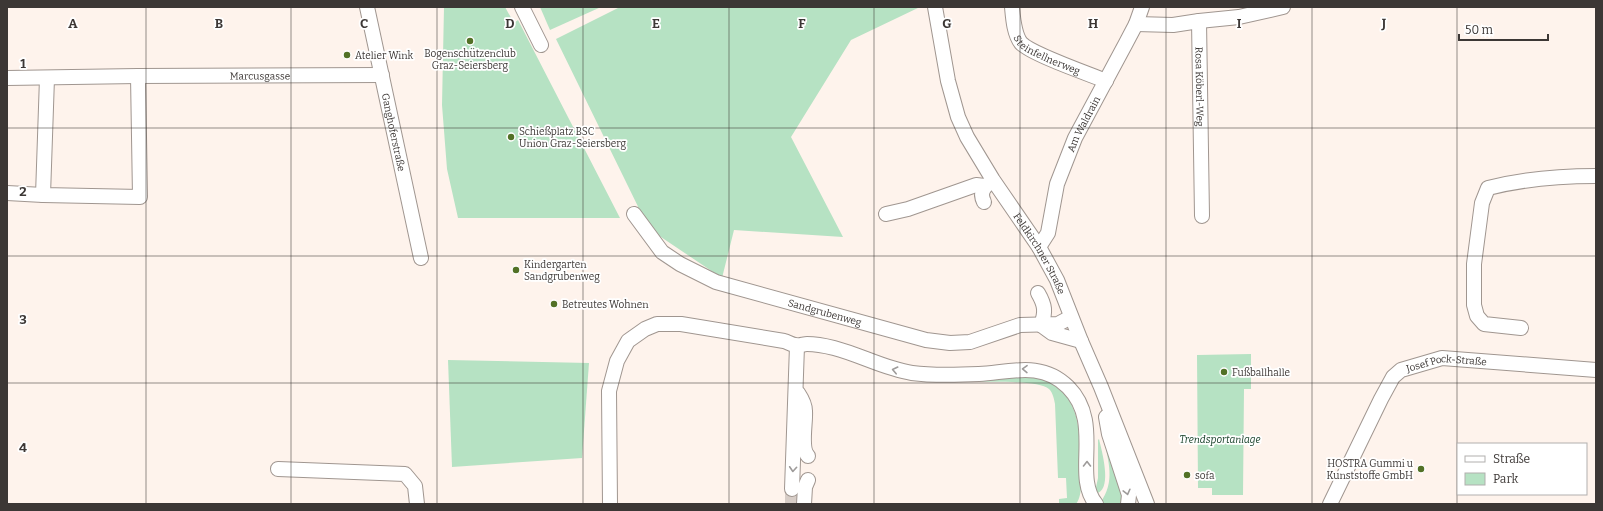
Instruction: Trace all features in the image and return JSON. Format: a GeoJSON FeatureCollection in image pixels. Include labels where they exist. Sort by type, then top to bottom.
{"type":"FeatureCollection","features":[{"type":"Feature","properties":{"kind":"street","name":"Ganghoferstraße"},"geometry":{"type":"LineString","coordinates":[[367,7],[421,258]]}},
{"type":"Feature","properties":{"kind":"street"},"geometry":{"type":"LineString","coordinates":[[522,7],[541,45]]}},
{"type":"Feature","properties":{"kind":"street","name":"Feldkirchner Straße"},"geometry":{"type":"LineString","coordinates":[[935,7],[948,81],[958,117],[989,183],[1039,247],[1057,280],[1147,504]]}},
{"type":"Feature","properties":{"kind":"street","name":"Steinfellnerweg"},"geometry":{"type":"LineString","coordinates":[[1012,7],[1016,31],[1021,43],[1032,51],[1106,81]]}},
{"type":"Feature","properties":{"kind":"street","name":"Am Waldrain"},"geometry":{"type":"LineString","coordinates":[[1039,247],[1045,239],[1050,227],[1057,184],[1074,138],[1136,24],[1142,7]]}},
{"type":"Feature","properties":{"kind":"street"},"geometry":{"type":"LineString","coordinates":[[1136,24],[1173,24],[1240,17],[1283,7]]}},
{"type":"Feature","properties":{"kind":"street","name":"Rosa Köberl-Weg"},"geometry":{"type":"LineString","coordinates":[[1199,21],[1202,216]]}},
{"type":"Feature","properties":{"kind":"street","name":"Marcusgasse"},"geometry":{"type":"LineString","coordinates":[[7,78],[382,75]]}},
{"type":"Feature","properties":{"kind":"street"},"geometry":{"type":"LineString","coordinates":[[7,193],[140,197],[138,76]]}},
{"type":"Feature","properties":{"kind":"street"},"geometry":{"type":"LineString","coordinates":[[43,195],[47,78]]}},
{"type":"Feature","properties":{"kind":"street"},"geometry":{"type":"LineString","coordinates":[[1520,328],[1484,324],[1477,316],[1474,305],[1474,264],[1482,203],[1488,188],[1516,181],[1570,176],[1596,176]]}},
{"type":"Feature","properties":{"kind":"street"},"geometry":{"type":"LineString","coordinates":[[984,202],[982,193],[989,183]]}},
{"type":"Feature","properties":{"kind":"street"},"geometry":{"type":"LineString","coordinates":[[886,214],[908,209],[976,185],[989,183]]}},
{"type":"Feature","properties":{"kind":"street","name":"Sandgrubenweg"},"geometry":{"type":"LineString","coordinates":[[634,214],[662,252],[680,264],[716,282],[926,340],[950,343],[970,342],[1020,325],[1058,324],[1071,317]]}},
{"type":"Feature","properties":{"kind":"street"},"geometry":{"type":"LineString","coordinates":[[1038,294],[1045,306],[1045,313],[1041,324],[1052,333],[1081,341]]}},
{"type":"Feature","properties":{"kind":"street"},"geometry":{"type":"LineString","coordinates":[[610,504],[609,391],[617,361],[628,341],[645,329],[656,324],[681,324],[784,341],[797,346],[806,344],[833,348],[848,352],[888,368],[913,373],[977,374],[1022,369],[1035,370],[1051,375],[1067,386],[1081,405],[1085,416],[1089,489],[1096,504]]}},
{"type":"Feature","properties":{"kind":"street"},"geometry":{"type":"LineString","coordinates":[[792,489],[797,346]]}},
{"type":"Feature","properties":{"kind":"street","name":"Josef Pock-Straße"},"geometry":{"type":"LineString","coordinates":[[1330,504],[1381,399],[1393,377],[1402,370],[1442,358],[1596,370]]}},
{"type":"Feature","properties":{"kind":"street"},"geometry":{"type":"LineString","coordinates":[[1101,387],[1109,434],[1129,494],[1128,504]]}},
{"type":"Feature","properties":{"kind":"street"},"geometry":{"type":"LineString","coordinates":[[796,390],[802,400],[805,411],[804,447],[808,456]]}},
{"type":"Feature","properties":{"kind":"street"},"geometry":{"type":"LineString","coordinates":[[278,469],[405,474],[414,486],[417,504]]}},
{"type":"Feature","properties":{"kind":"street"},"geometry":{"type":"LineString","coordinates":[[804,504],[805,487],[808,480]]}},
{"type":"Feature","properties":{"kind":"green space","name":"Schießplatz BSC Union Graz-Seiersberg"},"geometry":{"type":"Polygon","coordinates":[[[444,7],[505,7],[514,23],[518,20],[620,218],[458,218],[447,169],[442,105],[444,7]]]}},
{"type":"Feature","properties":{"kind":"green space"},"geometry":{"type":"Polygon","coordinates":[[[540,7],[601,7],[550,30],[540,7]]]}},
{"type":"Feature","properties":{"kind":"green space"},"geometry":{"type":"Polygon","coordinates":[[[620,7],[920,7],[851,40],[791,137],[843,237],[734,230],[722,278],[649,229],[556,39],[620,7]]]}},
{"type":"Feature","properties":{"kind":"green space","name":"Trendsportanlage"},"geometry":{"type":"Polygon","coordinates":[[[1251,354],[1251,389],[1244,389],[1243,495],[1212,495],[1212,488],[1198,488],[1197,355],[1251,354]]]}},
{"type":"Feature","properties":{"kind":"green space"},"geometry":{"type":"Polygon","coordinates":[[[448,360],[589,363],[582,458],[452,467],[448,360]]]}},
{"type":"Feature","properties":{"kind":"green space"},"geometry":{"type":"Polygon","coordinates":[[[1008,376],[1038,377],[1052,383],[1062,391],[1069,401],[1078,423],[1079,435],[1081,489],[1076,504],[1059,504],[1059,499],[1067,498],[1066,478],[1058,478],[1055,404],[1049,389],[1035,384],[1024,383],[972,382],[1008,376]]]}},
{"type":"Feature","properties":{"kind":"green space"},"geometry":{"type":"Polygon","coordinates":[[[1104,438],[1119,480],[1124,504],[1100,503],[1108,487],[1110,471],[1104,438]]]}},
{"type":"Feature","properties":{"kind":"green space"},"geometry":{"type":"Polygon","coordinates":[[[1099,439],[1104,460],[1105,477],[1102,489],[1098,493],[1095,492],[1098,478],[1099,439]]]}},
{"type":"Feature","properties":{"kind":"tunnel"},"geometry":{"type":"LineString","coordinates":[[792,489],[792,504]]}},
{"type":"Feature","properties":{"kind":"place","name":"Bogenschützenclub Graz-Seiersberg"},"geometry":{"type":"Point","coordinates":[470,41]}},
{"type":"Feature","properties":{"kind":"place","name":"Atelier Wink"},"geometry":{"type":"Point","coordinates":[347,55]}},
{"type":"Feature","properties":{"kind":"place","name":"Schießplatz BSC Union Graz-Seiersberg"},"geometry":{"type":"Point","coordinates":[511,137]}},
{"type":"Feature","properties":{"kind":"place","name":"Kindergarten Sandgrubenweg"},"geometry":{"type":"Point","coordinates":[516,270]}},
{"type":"Feature","properties":{"kind":"place","name":"Betreutes Wohnen"},"geometry":{"type":"Point","coordinates":[554,304]}},
{"type":"Feature","properties":{"kind":"place","name":"Fußballhalle"},"geometry":{"type":"Point","coordinates":[1224,372]}},
{"type":"Feature","properties":{"kind":"place","name":"HOSTRA Gummi u Kunststoffe GmbH"},"geometry":{"type":"Point","coordinates":[1421,469]}},
{"type":"Feature","properties":{"kind":"place","name":"sofa"},"geometry":{"type":"Point","coordinates":[1187,475]}}]}
